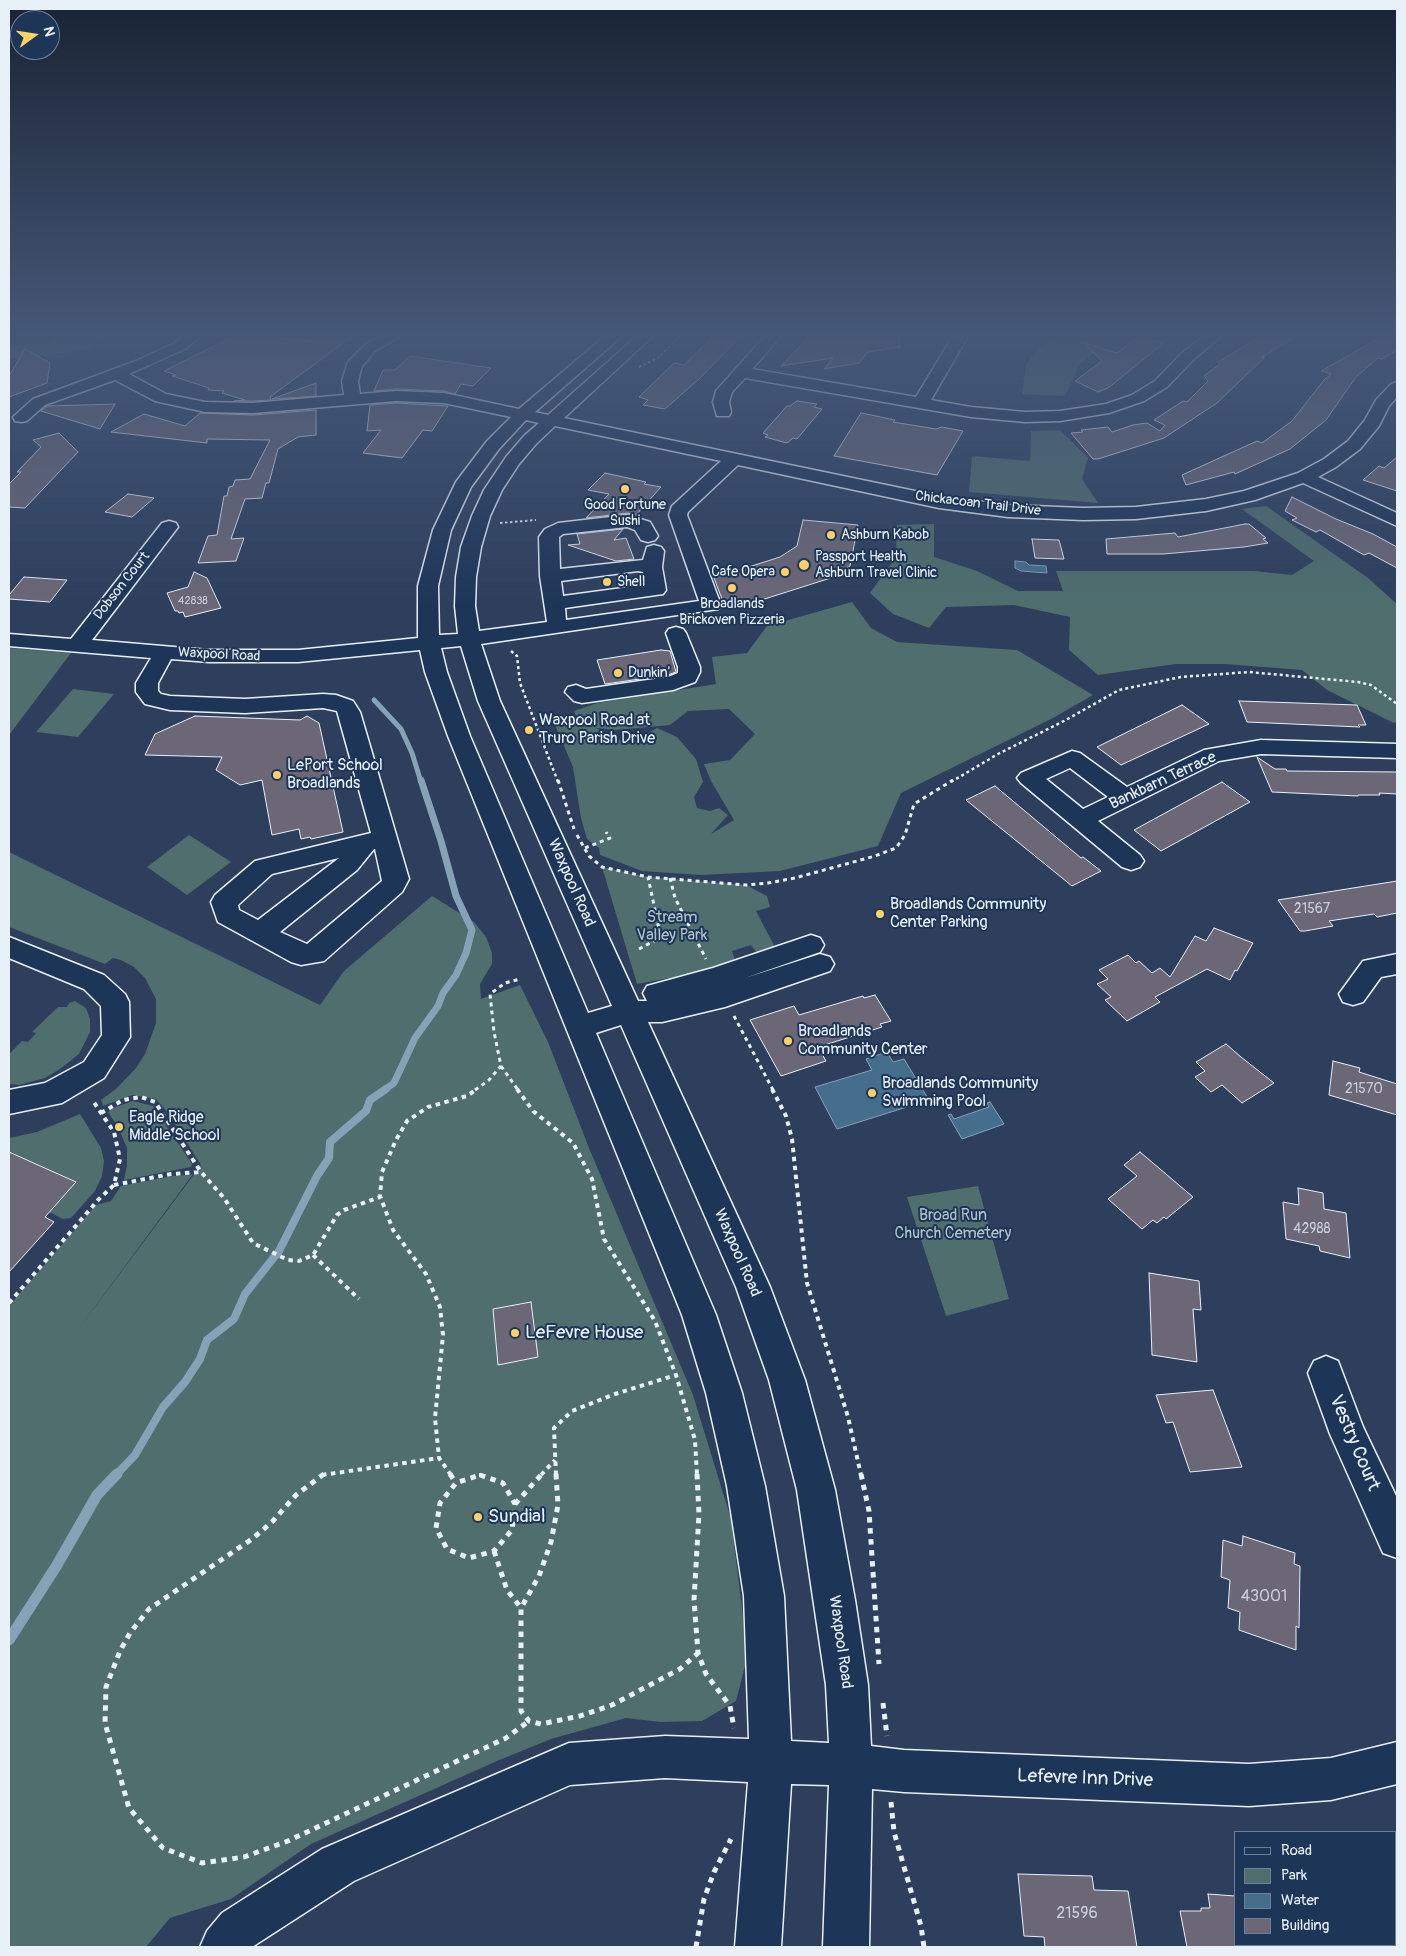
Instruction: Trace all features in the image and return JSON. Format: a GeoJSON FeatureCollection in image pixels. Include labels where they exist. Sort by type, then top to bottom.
{"type":"FeatureCollection","features":[{"type":"Feature","properties":{"kind":"street"},"geometry":{"type":"LineString","coordinates":[[511,427],[493,445],[462,486],[442,530],[428,586],[429,643],[436,672],[459,736],[699,1315],[724,1393],[746,1486],[764,1596],[754,1760],[758,1947]]}},
{"type":"Feature","properties":{"kind":"street"},"geometry":{"type":"LineString","coordinates":[[544,427],[512,461],[493,490],[481,516],[471,547],[466,576],[465,606],[469,639],[711,605],[678,515],[679,510],[735,458]]}},
{"type":"Feature","properties":{"kind":"street","name":"Chickacoan Trail Drive"},"geometry":{"type":"LineString","coordinates":[[587,427],[939,502],[1008,511],[1056,514],[1136,513],[1192,507],[1248,496],[1304,477],[1330,463],[1354,445],[1369,427]]}},
{"type":"Feature","properties":{"kind":"street"},"geometry":{"type":"LineString","coordinates":[[1304,477],[1397,520]]}},
{"type":"Feature","properties":{"kind":"street"},"geometry":{"type":"LineString","coordinates":[[556,627],[550,576],[549,537],[558,529],[628,521],[643,526],[651,551],[656,590],[663,612]]}},
{"type":"Feature","properties":{"kind":"street","name":"Dobson Court"},"geometry":{"type":"LineString","coordinates":[[77,645],[137,565],[169,527]]}},
{"type":"Feature","properties":{"kind":"street"},"geometry":{"type":"LineString","coordinates":[[550,576],[638,565],[651,551]]}},
{"type":"Feature","properties":{"kind":"street"},"geometry":{"type":"LineString","coordinates":[[554,603],[656,590]]}},
{"type":"Feature","properties":{"kind":"street"},"geometry":{"type":"LineString","coordinates":[[576,692],[582,696],[673,683],[687,677],[690,672],[689,667],[676,634]]}},
{"type":"Feature","properties":{"kind":"street","name":"Waxpool Road"},"geometry":{"type":"LineString","coordinates":[[9,640],[255,658],[298,656],[469,639],[489,701],[753,1287],[787,1380],[816,1490],[835,1600],[846,1685],[851,1765],[846,1947]]}},
{"type":"Feature","properties":{"kind":"street"},"geometry":{"type":"LineString","coordinates":[[165,652],[146,683],[147,692],[153,699],[170,703],[245,706],[323,701],[336,702],[345,706],[349,712],[375,840],[396,879],[393,886],[314,954],[301,955],[227,915],[224,902],[264,868],[375,840]]}},
{"type":"Feature","properties":{"kind":"street","name":"Bankbarn Terrace"},"geometry":{"type":"LineString","coordinates":[[1081,820],[1212,755],[1261,747],[1397,751]]}},
{"type":"Feature","properties":{"kind":"street"},"geometry":{"type":"LineString","coordinates":[[1125,798],[1072,758],[1029,778],[1131,862]]}},
{"type":"Feature","properties":{"kind":"street"},"geometry":{"type":"LineString","coordinates":[[260,933],[348,864],[375,840]]}},
{"type":"Feature","properties":{"kind":"street"},"geometry":{"type":"LineString","coordinates":[[9,947],[94,982],[115,1002],[116,1037],[94,1070],[51,1094],[9,1102]]}},
{"type":"Feature","properties":{"kind":"street"},"geometry":{"type":"LineString","coordinates":[[580,1027],[629,1012],[662,1011],[725,996],[756,975],[815,954]]}},
{"type":"Feature","properties":{"kind":"street"},"geometry":{"type":"LineString","coordinates":[[1353,994],[1373,968],[1397,964]]}},
{"type":"Feature","properties":{"kind":"street","name":"Vestry Court"},"geometry":{"type":"LineString","coordinates":[[1326,1373],[1348,1434],[1397,1539]]}},
{"type":"Feature","properties":{"kind":"street","name":"Lefevre Inn Drive"},"geometry":{"type":"LineString","coordinates":[[223,1947],[238,1929],[338,1865],[569,1764],[664,1757],[851,1765],[904,1771],[1249,1785],[1332,1779],[1397,1763]]}},
{"type":"Feature","properties":{"kind":"path"},"geometry":{"type":"LineString","coordinates":[[500,523],[535,521],[541,516]]}},
{"type":"Feature","properties":{"kind":"path"},"geometry":{"type":"LineString","coordinates":[[584,848],[610,838],[606,832]]}},
{"type":"Feature","properties":{"kind":"path"},"geometry":{"type":"LineString","coordinates":[[639,949],[654,941],[659,928],[648,877]]}},
{"type":"Feature","properties":{"kind":"path"},"geometry":{"type":"LineString","coordinates":[[520,979],[505,983],[490,994],[494,1032],[501,1066],[533,1111],[573,1143],[592,1179],[604,1239],[655,1321],[676,1376],[695,1440],[699,1514],[694,1600],[698,1653],[706,1674],[730,1706],[734,1720],[754,1760]]}},
{"type":"Feature","properties":{"kind":"path"},"geometry":{"type":"LineString","coordinates":[[456,1483],[438,1458],[435,1418],[443,1335],[440,1307],[426,1274],[393,1230],[380,1196],[382,1172],[396,1140],[407,1121],[428,1107],[467,1096],[489,1080],[501,1066]]}},
{"type":"Feature","properties":{"kind":"path"},"geometry":{"type":"LineString","coordinates":[[101,1113],[124,1100],[141,1097],[155,1102],[201,1172],[224,1198],[253,1243],[268,1252],[288,1260],[299,1261],[313,1254],[337,1215],[344,1210],[380,1196]]}},
{"type":"Feature","properties":{"kind":"path"},"geometry":{"type":"LineString","coordinates":[[93,1101],[114,1132],[120,1159],[114,1185]]}},
{"type":"Feature","properties":{"kind":"path"},"geometry":{"type":"LineString","coordinates":[[9,1303],[99,1199],[114,1185],[172,1174],[201,1172]]}},
{"type":"Feature","properties":{"kind":"path"},"geometry":{"type":"LineString","coordinates":[[313,1254],[359,1299]]}},
{"type":"Feature","properties":{"kind":"path"},"geometry":{"type":"LineString","coordinates":[[676,1376],[615,1394],[572,1411],[554,1428],[558,1506],[551,1542],[539,1576],[521,1608],[521,1711],[529,1721],[541,1724],[580,1716],[612,1705],[680,1669],[698,1653]]}},
{"type":"Feature","properties":{"kind":"path"},"geometry":{"type":"LineString","coordinates":[[438,1458],[324,1474],[296,1495],[272,1522],[252,1539],[149,1609],[130,1633],[120,1651],[106,1687],[105,1723],[129,1808],[164,1848],[202,1863],[244,1857],[288,1841],[506,1738],[529,1721]]}},
{"type":"Feature","properties":{"kind":"path"},"geometry":{"type":"LineString","coordinates":[[515,1504],[503,1483],[480,1475],[456,1483],[440,1503],[436,1528],[447,1549],[469,1558],[494,1551],[512,1530],[515,1504],[556,1459]]}},
{"type":"Feature","properties":{"kind":"path"},"geometry":{"type":"LineString","coordinates":[[494,1551],[507,1590],[521,1608]]}},
{"type":"Feature","properties":{"kind":"path"},"geometry":{"type":"LineString","coordinates":[[696,1947],[704,1899],[717,1864],[734,1834]]}},
{"type":"Feature","properties":{"kind":"green space"},"geometry":{"type":"Polygon","coordinates":[[[1060,430],[1088,458],[1082,479],[1098,503],[969,492],[972,456],[1030,461],[1031,431],[1060,430]]]}},
{"type":"Feature","properties":{"kind":"green space"},"geometry":{"type":"Polygon","coordinates":[[[1266,506],[1368,578],[1397,604],[1397,722],[1394,723],[1327,690],[1302,670],[1225,664],[1176,664],[1098,675],[1069,650],[1070,617],[1014,605],[946,607],[929,628],[893,614],[870,593],[896,557],[897,525],[934,524],[934,557],[977,571],[1018,591],[1063,591],[1056,571],[1254,571],[1292,575],[1314,561],[1242,509],[1266,506]]]}},
{"type":"Feature","properties":{"kind":"green space"},"geometry":{"type":"Polygon","coordinates":[[[852,602],[871,628],[897,642],[1017,650],[1093,695],[1053,718],[901,793],[878,846],[780,871],[701,875],[642,871],[600,855],[599,848],[587,839],[581,818],[573,767],[555,725],[568,721],[578,723],[574,711],[597,703],[716,684],[712,657],[747,653],[767,626],[852,602]],[[729,709],[688,711],[670,725],[616,730],[596,728],[629,744],[657,728],[677,737],[696,759],[703,782],[694,797],[697,808],[710,811],[719,808],[728,815],[711,834],[734,820],[711,781],[704,764],[730,760],[755,734],[729,709]]]}},
{"type":"Feature","properties":{"kind":"green space"},"geometry":{"type":"Polygon","coordinates":[[[9,648],[71,653],[9,735],[9,648]]]}},
{"type":"Feature","properties":{"kind":"green space"},"geometry":{"type":"Polygon","coordinates":[[[73,689],[114,694],[78,737],[36,732],[73,689]]]}},
{"type":"Feature","properties":{"kind":"green space"},"geometry":{"type":"Polygon","coordinates":[[[189,835],[231,862],[187,895],[147,867],[189,835]]]}},
{"type":"Feature","properties":{"kind":"green space"},"geometry":{"type":"Polygon","coordinates":[[[9,852],[320,1005],[344,971],[432,896],[474,922],[486,937],[492,953],[492,964],[480,984],[481,999],[520,985],[548,1042],[589,1148],[693,1395],[731,1519],[743,1617],[745,1666],[736,1701],[702,1721],[661,1722],[626,1718],[551,1739],[497,1761],[311,1844],[231,1899],[170,1918],[146,1947],[9,1947],[9,1306],[96,1205],[111,1201],[121,1186],[193,1174],[74,1335],[201,1165],[168,1113],[156,1099],[132,1095],[103,1106],[101,1100],[117,1088],[136,1068],[145,1054],[156,1023],[156,999],[145,978],[134,967],[121,960],[113,958],[105,964],[9,927],[9,852]]]}},
{"type":"Feature","properties":{"kind":"green space","name":"Stream Valley Park"},"geometry":{"type":"Polygon","coordinates":[[[602,867],[648,877],[746,885],[767,896],[770,907],[756,911],[778,953],[761,958],[751,945],[732,951],[736,963],[708,971],[637,984],[602,867]]]}},
{"type":"Feature","properties":{"kind":"green space"},"geometry":{"type":"Polygon","coordinates":[[[75,1001],[86,1008],[90,1019],[90,1032],[79,1054],[45,1078],[19,1085],[9,1084],[9,1054],[22,1041],[28,1042],[36,1033],[32,1032],[58,1007],[67,1007],[69,1003],[75,1001]]]}},
{"type":"Feature","properties":{"kind":"green space"},"geometry":{"type":"Polygon","coordinates":[[[133,1101],[153,1106],[192,1164],[191,1167],[124,1180],[127,1165],[127,1148],[118,1127],[108,1112],[113,1108],[133,1101]]]}},
{"type":"Feature","properties":{"kind":"green space"},"geometry":{"type":"Polygon","coordinates":[[[80,1114],[101,1148],[104,1161],[102,1176],[95,1191],[71,1218],[63,1219],[49,1212],[76,1182],[9,1152],[9,1138],[37,1132],[80,1114]]]}},
{"type":"Feature","properties":{"kind":"green space","name":"Broad Run Church Cemetery"},"geometry":{"type":"Polygon","coordinates":[[[978,1186],[1009,1299],[946,1316],[907,1197],[978,1186]]]}},
{"type":"Feature","properties":{"kind":"water"},"geometry":{"type":"Polygon","coordinates":[[[1015,561],[1026,562],[1029,565],[1046,566],[1047,573],[1021,571],[1015,568],[1015,561]]]}},
{"type":"Feature","properties":{"kind":"water","name":"Broadlands Community Swimming Pool"},"geometry":{"type":"Polygon","coordinates":[[[887,1052],[893,1062],[904,1059],[929,1100],[837,1129],[815,1087],[872,1070],[866,1059],[887,1052]]]}},
{"type":"Feature","properties":{"kind":"water"},"geometry":{"type":"Polygon","coordinates":[[[990,1102],[1004,1124],[962,1139],[948,1115],[951,1114],[954,1119],[989,1107],[987,1103],[990,1102]]]}},
{"type":"Feature","properties":{"kind":"building"},"geometry":{"type":"Polygon","coordinates":[[[120,427],[316,427],[316,435],[298,437],[278,449],[269,483],[266,483],[262,498],[245,499],[231,539],[244,538],[236,561],[198,563],[208,536],[217,535],[224,496],[227,496],[229,487],[233,486],[235,480],[250,479],[270,440],[207,439],[207,443],[111,432],[120,427]]]}},
{"type":"Feature","properties":{"kind":"building"},"geometry":{"type":"Polygon","coordinates":[[[367,427],[434,427],[432,431],[423,430],[402,458],[363,453],[381,430],[367,431],[367,427]]]}},
{"type":"Feature","properties":{"kind":"building"},"geometry":{"type":"Polygon","coordinates":[[[768,427],[807,427],[797,439],[793,438],[787,443],[765,437],[768,435],[763,433],[768,427]]]}},
{"type":"Feature","properties":{"kind":"building"},"geometry":{"type":"Polygon","coordinates":[[[852,427],[925,427],[936,429],[943,427],[963,431],[937,475],[834,456],[852,427]]]}},
{"type":"Feature","properties":{"kind":"building"},"geometry":{"type":"Polygon","coordinates":[[[1105,427],[1108,427],[1112,432],[1126,427],[1154,427],[1160,431],[1163,427],[1180,427],[1164,438],[1098,459],[1093,459],[1071,433],[1105,427]]]}},
{"type":"Feature","properties":{"kind":"building"},"geometry":{"type":"Polygon","coordinates":[[[1283,427],[1317,427],[1290,449],[1235,474],[1234,472],[1186,485],[1182,475],[1257,441],[1262,443],[1283,427]]]}},
{"type":"Feature","properties":{"kind":"building"},"geometry":{"type":"Polygon","coordinates":[[[59,433],[78,452],[25,508],[9,507],[9,484],[21,472],[17,472],[41,447],[33,440],[59,433]]]}},
{"type":"Feature","properties":{"kind":"building"},"geometry":{"type":"Polygon","coordinates":[[[1397,457],[1397,491],[1363,480],[1379,466],[1384,468],[1397,457]]]}},
{"type":"Feature","properties":{"kind":"building","name":"Good Fortune Sushi"},"geometry":{"type":"Polygon","coordinates":[[[605,473],[661,487],[636,515],[628,513],[586,518],[609,494],[588,490],[605,473]]]}},
{"type":"Feature","properties":{"kind":"building"},"geometry":{"type":"Polygon","coordinates":[[[128,494],[154,498],[132,517],[105,512],[128,494]]]}},
{"type":"Feature","properties":{"kind":"building"},"geometry":{"type":"Polygon","coordinates":[[[1292,497],[1397,547],[1397,568],[1369,553],[1364,555],[1320,530],[1316,532],[1292,520],[1297,518],[1285,511],[1292,497]]]}},
{"type":"Feature","properties":{"kind":"building"},"geometry":{"type":"Polygon","coordinates":[[[803,520],[858,525],[850,566],[837,576],[733,609],[722,599],[714,578],[780,557],[797,546],[803,520]]]}},
{"type":"Feature","properties":{"kind":"building"},"geometry":{"type":"Polygon","coordinates":[[[1249,524],[1266,538],[1263,539],[1268,543],[1163,554],[1107,554],[1106,539],[1175,533],[1178,537],[1249,524]]]}},
{"type":"Feature","properties":{"kind":"building"},"geometry":{"type":"Polygon","coordinates":[[[623,529],[614,540],[626,538],[634,559],[616,561],[568,545],[580,544],[577,534],[623,529]]]}},
{"type":"Feature","properties":{"kind":"building"},"geometry":{"type":"Polygon","coordinates":[[[1032,539],[1059,540],[1064,559],[1035,558],[1032,539]]]}},
{"type":"Feature","properties":{"kind":"building"},"geometry":{"type":"Polygon","coordinates":[[[194,572],[207,578],[221,608],[185,617],[183,612],[175,611],[167,593],[188,587],[194,572]]]}},
{"type":"Feature","properties":{"kind":"building"},"geometry":{"type":"Polygon","coordinates":[[[24,577],[67,580],[50,602],[9,599],[9,595],[24,577]]]}},
{"type":"Feature","properties":{"kind":"building"},"geometry":{"type":"Polygon","coordinates":[[[661,650],[670,651],[676,672],[668,675],[605,684],[597,660],[661,650]]]}},
{"type":"Feature","properties":{"kind":"building"},"geometry":{"type":"Polygon","coordinates":[[[1239,701],[1357,705],[1366,725],[1358,725],[1360,727],[1247,722],[1239,701]]]}},
{"type":"Feature","properties":{"kind":"building"},"geometry":{"type":"Polygon","coordinates":[[[1182,705],[1209,724],[1121,765],[1097,747],[1182,705]]]}},
{"type":"Feature","properties":{"kind":"building","name":"LePort School Broadlands"},"geometry":{"type":"Polygon","coordinates":[[[195,716],[300,720],[307,716],[319,723],[343,832],[311,839],[310,837],[301,839],[299,829],[272,835],[262,780],[240,785],[216,770],[222,757],[145,755],[155,734],[195,716]]]}},
{"type":"Feature","properties":{"kind":"building"},"geometry":{"type":"Polygon","coordinates":[[[1257,757],[1275,769],[1286,769],[1287,771],[1397,772],[1397,794],[1379,793],[1380,795],[1358,796],[1272,792],[1257,757]]]}},
{"type":"Feature","properties":{"kind":"building"},"geometry":{"type":"Polygon","coordinates":[[[1222,782],[1250,802],[1161,851],[1134,830],[1222,782]]]}},
{"type":"Feature","properties":{"kind":"building"},"geometry":{"type":"Polygon","coordinates":[[[995,786],[1081,858],[1083,857],[1101,871],[1072,886],[966,800],[995,786]]]}},
{"type":"Feature","properties":{"kind":"building"},"geometry":{"type":"Polygon","coordinates":[[[1397,881],[1397,913],[1377,917],[1374,914],[1329,921],[1333,926],[1305,931],[1300,931],[1278,900],[1397,881]]]}},
{"type":"Feature","properties":{"kind":"building"},"geometry":{"type":"Polygon","coordinates":[[[1214,928],[1253,943],[1230,980],[1207,969],[1155,997],[1160,1002],[1127,1021],[1105,1000],[1111,997],[1097,984],[1108,979],[1099,970],[1128,955],[1136,963],[1139,961],[1152,973],[1160,968],[1170,977],[1195,936],[1206,941],[1214,928]]]}},
{"type":"Feature","properties":{"kind":"building"},"geometry":{"type":"Polygon","coordinates":[[[875,995],[891,1021],[880,1024],[882,1027],[818,1047],[826,1061],[781,1076],[750,1020],[794,1006],[799,1015],[863,996],[864,998],[875,995]]]}},
{"type":"Feature","properties":{"kind":"building"},"geometry":{"type":"Polygon","coordinates":[[[1226,1044],[1274,1083],[1242,1103],[1222,1085],[1211,1092],[1195,1077],[1205,1071],[1196,1062],[1226,1044]]]}},
{"type":"Feature","properties":{"kind":"building"},"geometry":{"type":"Polygon","coordinates":[[[1333,1061],[1360,1068],[1359,1072],[1397,1084],[1397,1115],[1329,1095],[1333,1061]]]}},
{"type":"Feature","properties":{"kind":"building"},"geometry":{"type":"Polygon","coordinates":[[[9,1152],[76,1182],[45,1217],[54,1222],[9,1272],[9,1152]]]}},
{"type":"Feature","properties":{"kind":"building"},"geometry":{"type":"Polygon","coordinates":[[[1140,1152],[1193,1197],[1166,1219],[1164,1217],[1157,1223],[1153,1220],[1142,1229],[1108,1199],[1137,1176],[1124,1165],[1140,1152]]]}},
{"type":"Feature","properties":{"kind":"building"},"geometry":{"type":"Polygon","coordinates":[[[1298,1188],[1323,1193],[1324,1209],[1346,1213],[1350,1258],[1320,1251],[1319,1246],[1286,1239],[1283,1202],[1299,1205],[1298,1188]]]}},
{"type":"Feature","properties":{"kind":"building"},"geometry":{"type":"Polygon","coordinates":[[[1149,1273],[1199,1281],[1201,1310],[1193,1309],[1197,1362],[1152,1355],[1149,1273]]]}},
{"type":"Feature","properties":{"kind":"building","name":"LeFevre House"},"geometry":{"type":"Polygon","coordinates":[[[531,1302],[538,1357],[498,1365],[493,1309],[531,1302]]]}},
{"type":"Feature","properties":{"kind":"building"},"geometry":{"type":"Polygon","coordinates":[[[1213,1390],[1242,1467],[1190,1472],[1173,1422],[1166,1423],[1156,1395],[1213,1390]]]}},
{"type":"Feature","properties":{"kind":"building"},"geometry":{"type":"Polygon","coordinates":[[[1243,1536],[1295,1553],[1294,1564],[1300,1566],[1299,1628],[1296,1626],[1296,1650],[1239,1630],[1240,1612],[1228,1608],[1230,1580],[1221,1577],[1223,1540],[1242,1546],[1243,1536]]]}},
{"type":"Feature","properties":{"kind":"building"},"geometry":{"type":"Polygon","coordinates":[[[1018,1874],[1092,1876],[1094,1890],[1128,1891],[1137,1947],[1045,1947],[1044,1937],[1024,1936],[1018,1874]]]}},
{"type":"Feature","properties":{"kind":"building"},"geometry":{"type":"Polygon","coordinates":[[[1208,1894],[1234,1896],[1235,1947],[1187,1947],[1180,1911],[1201,1911],[1201,1908],[1210,1908],[1208,1894]]]}},
{"type":"Feature","properties":{"kind":"waterway"},"geometry":{"type":"LineString","coordinates":[[374,700],[401,729],[412,753],[421,782]]}},
{"type":"Feature","properties":{"kind":"waterway"},"geometry":{"type":"LineString","coordinates":[[384,1090],[394,1083],[415,1038],[438,1006],[443,993],[456,975],[466,953],[472,930],[456,896],[441,841],[421,780]]}},
{"type":"Feature","properties":{"kind":"waterway"},"geometry":{"type":"LineString","coordinates":[[116,1475],[135,1455],[163,1407],[185,1382],[200,1359],[207,1340],[234,1319],[245,1294],[279,1251],[317,1176],[329,1158],[330,1142],[366,1111],[370,1100],[386,1089]]}},
{"type":"Feature","properties":{"kind":"waterway"},"geometry":{"type":"LineString","coordinates":[[9,1640],[57,1565],[97,1495],[117,1474]]}},
{"type":"Feature","properties":{"kind":"place","name":"Good Fortune Sushi"},"geometry":{"type":"Point","coordinates":[625,489]}},
{"type":"Feature","properties":{"kind":"place","name":"Ashburn Kabob"},"geometry":{"type":"Point","coordinates":[831,535]}},
{"type":"Feature","properties":{"kind":"place","name":"Passport Health Ashburn Travel Clinic"},"geometry":{"type":"Point","coordinates":[804,565]}},
{"type":"Feature","properties":{"kind":"place","name":"Cafe Opera"},"geometry":{"type":"Point","coordinates":[785,572]}},
{"type":"Feature","properties":{"kind":"place","name":"Shell"},"geometry":{"type":"Point","coordinates":[607,582]}},
{"type":"Feature","properties":{"kind":"place","name":"Broadlands Brickoven Pizzeria"},"geometry":{"type":"Point","coordinates":[732,588]}},
{"type":"Feature","properties":{"kind":"place","name":"Dunkin'"},"geometry":{"type":"Point","coordinates":[618,673]}},
{"type":"Feature","properties":{"kind":"place","name":"Waxpool Road at Truro Parish Drive"},"geometry":{"type":"Point","coordinates":[529,730]}},
{"type":"Feature","properties":{"kind":"place","name":"LePort School Broadlands"},"geometry":{"type":"Point","coordinates":[277,775]}},
{"type":"Feature","properties":{"kind":"place","name":"Broadlands Community Center Parking"},"geometry":{"type":"Point","coordinates":[880,914]}},
{"type":"Feature","properties":{"kind":"place","name":"Broadlands Community Center"},"geometry":{"type":"Point","coordinates":[788,1041]}},
{"type":"Feature","properties":{"kind":"place","name":"Broadlands Community Swimming Pool"},"geometry":{"type":"Point","coordinates":[872,1093]}},
{"type":"Feature","properties":{"kind":"place","name":"Eagle Ridge Middle School"},"geometry":{"type":"Point","coordinates":[119,1127]}},
{"type":"Feature","properties":{"kind":"place","name":"LeFevre House"},"geometry":{"type":"Point","coordinates":[515,1333]}},
{"type":"Feature","properties":{"kind":"place","name":"Sundial"},"geometry":{"type":"Point","coordinates":[478,1517]}}]}
